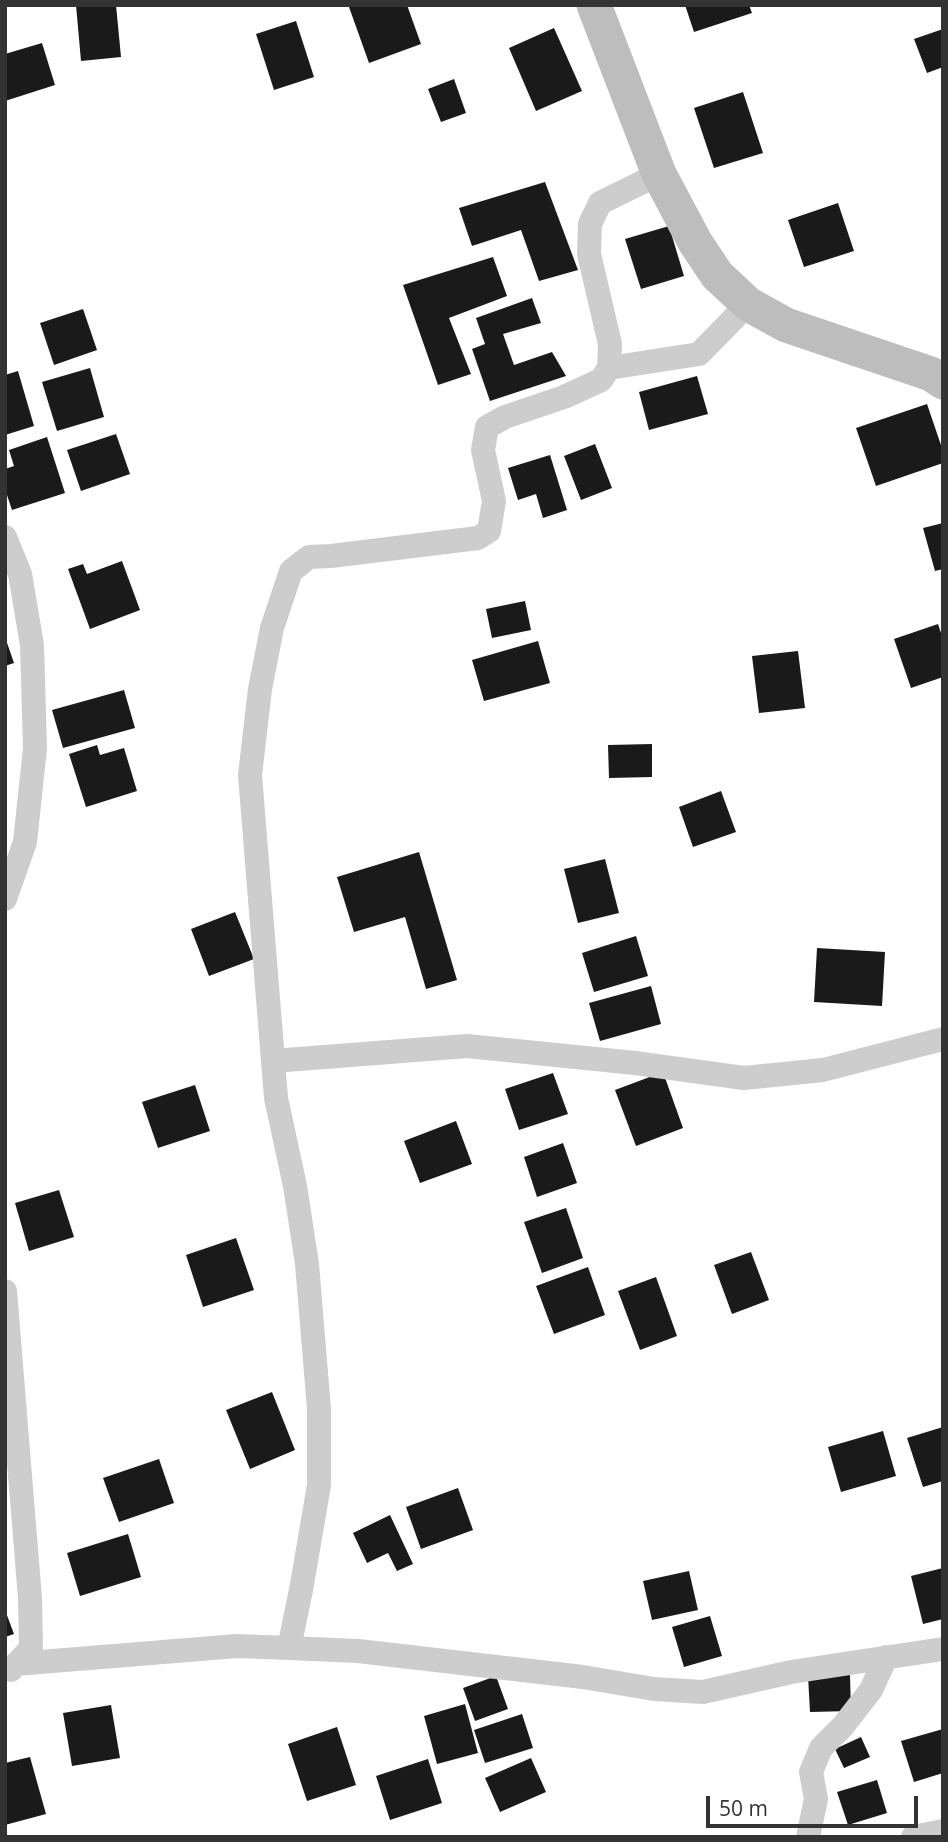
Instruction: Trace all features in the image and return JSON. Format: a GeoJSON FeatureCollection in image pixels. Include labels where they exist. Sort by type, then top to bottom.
{"type":"FeatureCollection","features":[{"type":"Feature","properties":{"kind":"main road"},"geometry":{"type":"LineString","coordinates":[[594,5],[659,174],[695,242],[717,275],[748,304],[786,325],[931,374],[943,383]]}},
{"type":"Feature","properties":{"kind":"street"},"geometry":{"type":"LineString","coordinates":[[289,1648],[319,1485],[319,1409],[307,1264],[295,1186],[276,1098],[250,775],[260,689],[272,628],[291,571],[309,557],[478,538],[489,531],[494,501],[483,450],[487,427],[505,417],[564,397],[601,380],[609,368],[610,344],[589,254],[590,224],[600,203],[659,174]]}},
{"type":"Feature","properties":{"kind":"street"},"geometry":{"type":"LineString","coordinates":[[609,368],[699,354],[748,304]]}},
{"type":"Feature","properties":{"kind":"street"},"geometry":{"type":"LineString","coordinates":[[5,537],[20,574],[32,645],[35,748],[26,842],[5,899]]}},
{"type":"Feature","properties":{"kind":"street"},"geometry":{"type":"LineString","coordinates":[[273,1061],[467,1046],[635,1063],[744,1078],[822,1070],[943,1040]]}},
{"type":"Feature","properties":{"kind":"street"},"geometry":{"type":"LineString","coordinates":[[5,1291],[30,1598],[31,1648],[11,1670]]}},
{"type":"Feature","properties":{"kind":"street"},"geometry":{"type":"LineString","coordinates":[[11,1670],[237,1646],[358,1651],[583,1676],[654,1689],[703,1692],[791,1672],[943,1649]]}},
{"type":"Feature","properties":{"kind":"street"},"geometry":{"type":"LineString","coordinates":[[808,1837],[816,1800],[811,1772],[821,1748],[843,1726],[871,1690],[886,1657]]}},
{"type":"Feature","properties":{"kind":"street"},"geometry":{"type":"LineString","coordinates":[[913,1837],[943,1831]]}},
{"type":"Feature","properties":{"kind":"building"},"geometry":{"type":"Polygon","coordinates":[[[76,5],[116,5],[121,57],[81,61],[76,5]]]}},
{"type":"Feature","properties":{"kind":"building"},"geometry":{"type":"Polygon","coordinates":[[[407,5],[421,44],[369,63],[349,7],[407,5]]]}},
{"type":"Feature","properties":{"kind":"building"},"geometry":{"type":"Polygon","coordinates":[[[685,5],[749,5],[752,13],[694,32],[685,5]]]}},
{"type":"Feature","properties":{"kind":"building"},"geometry":{"type":"Polygon","coordinates":[[[296,21],[314,77],[274,90],[256,34],[296,21]]]}},
{"type":"Feature","properties":{"kind":"building"},"geometry":{"type":"Polygon","coordinates":[[[554,28],[582,91],[536,111],[509,48],[554,28]]]}},
{"type":"Feature","properties":{"kind":"building"},"geometry":{"type":"Polygon","coordinates":[[[943,29],[943,67],[927,73],[914,39],[943,29]]]}},
{"type":"Feature","properties":{"kind":"building"},"geometry":{"type":"Polygon","coordinates":[[[42,43],[55,85],[5,101],[5,54],[42,43]]]}},
{"type":"Feature","properties":{"kind":"building"},"geometry":{"type":"Polygon","coordinates":[[[454,79],[466,113],[441,122],[428,89],[454,79]]]}},
{"type":"Feature","properties":{"kind":"building"},"geometry":{"type":"Polygon","coordinates":[[[743,92],[763,153],[714,168],[694,108],[743,92]]]}},
{"type":"Feature","properties":{"kind":"building"},"geometry":{"type":"Polygon","coordinates":[[[545,182],[578,270],[539,281],[521,230],[472,246],[459,208],[545,182]]]}},
{"type":"Feature","properties":{"kind":"building"},"geometry":{"type":"Polygon","coordinates":[[[838,203],[854,251],[804,267],[788,220],[838,203]]]}},
{"type":"Feature","properties":{"kind":"building"},"geometry":{"type":"Polygon","coordinates":[[[669,226],[684,276],[641,289],[625,239],[669,226]]]}},
{"type":"Feature","properties":{"kind":"building"},"geometry":{"type":"Polygon","coordinates":[[[493,257],[507,296],[449,318],[471,374],[438,385],[403,285],[493,257]]]}},
{"type":"Feature","properties":{"kind":"building"},"geometry":{"type":"Polygon","coordinates":[[[532,298],[541,323],[503,334],[514,365],[552,352],[566,376],[490,401],[472,349],[485,344],[476,318],[532,298]]]}},
{"type":"Feature","properties":{"kind":"building"},"geometry":{"type":"Polygon","coordinates":[[[83,309],[97,350],[54,365],[40,323],[83,309]]]}},
{"type":"Feature","properties":{"kind":"building"},"geometry":{"type":"Polygon","coordinates":[[[90,368],[104,417],[57,431],[42,382],[90,368]]]}},
{"type":"Feature","properties":{"kind":"building"},"geometry":{"type":"Polygon","coordinates":[[[18,371],[34,426],[5,435],[5,375],[18,371]]]}},
{"type":"Feature","properties":{"kind":"building"},"geometry":{"type":"Polygon","coordinates":[[[697,376],[708,414],[649,430],[639,392],[697,376]]]}},
{"type":"Feature","properties":{"kind":"building"},"geometry":{"type":"Polygon","coordinates":[[[927,404],[943,451],[943,463],[876,486],[856,428],[927,404]]]}},
{"type":"Feature","properties":{"kind":"building"},"geometry":{"type":"Polygon","coordinates":[[[116,434],[130,474],[81,491],[67,450],[116,434]]]}},
{"type":"Feature","properties":{"kind":"building"},"geometry":{"type":"Polygon","coordinates":[[[47,437],[65,493],[12,510],[5,489],[5,469],[14,466],[9,450],[47,437]]]}},
{"type":"Feature","properties":{"kind":"building"},"geometry":{"type":"Polygon","coordinates":[[[595,444],[612,488],[581,500],[564,456],[595,444]]]}},
{"type":"Feature","properties":{"kind":"building"},"geometry":{"type":"Polygon","coordinates":[[[550,455],[567,510],[543,518],[536,494],[518,500],[508,468],[550,455]]]}},
{"type":"Feature","properties":{"kind":"building"},"geometry":{"type":"Polygon","coordinates":[[[943,523],[943,569],[935,571],[923,528],[943,523]]]}},
{"type":"Feature","properties":{"kind":"building"},"geometry":{"type":"Polygon","coordinates":[[[122,561],[140,610],[90,629],[68,569],[83,564],[87,574],[122,561]]]}},
{"type":"Feature","properties":{"kind":"building"},"geometry":{"type":"Polygon","coordinates":[[[525,601],[531,630],[492,638],[486,609],[525,601]]]}},
{"type":"Feature","properties":{"kind":"building"},"geometry":{"type":"Polygon","coordinates":[[[938,624],[943,639],[943,677],[911,688],[894,639],[938,624]]]}},
{"type":"Feature","properties":{"kind":"building"},"geometry":{"type":"Polygon","coordinates":[[[5,637],[14,663],[5,666],[5,637]]]}},
{"type":"Feature","properties":{"kind":"building"},"geometry":{"type":"Polygon","coordinates":[[[538,641],[550,683],[484,701],[472,660],[538,641]]]}},
{"type":"Feature","properties":{"kind":"building"},"geometry":{"type":"Polygon","coordinates":[[[798,651],[805,708],[759,713],[752,656],[798,651]]]}},
{"type":"Feature","properties":{"kind":"building"},"geometry":{"type":"Polygon","coordinates":[[[124,690],[135,728],[63,748],[52,710],[124,690]]]}},
{"type":"Feature","properties":{"kind":"building"},"geometry":{"type":"Polygon","coordinates":[[[652,744],[652,777],[609,778],[608,745],[652,744]]]}},
{"type":"Feature","properties":{"kind":"building"},"geometry":{"type":"Polygon","coordinates":[[[97,745],[100,755],[124,748],[137,791],[86,807],[69,754],[97,745]]]}},
{"type":"Feature","properties":{"kind":"building"},"geometry":{"type":"Polygon","coordinates":[[[721,791],[736,832],[693,847],[679,807],[721,791]]]}},
{"type":"Feature","properties":{"kind":"building"},"geometry":{"type":"Polygon","coordinates":[[[419,852],[457,980],[426,989],[405,917],[354,932],[337,877],[419,852]]]}},
{"type":"Feature","properties":{"kind":"building"},"geometry":{"type":"Polygon","coordinates":[[[605,859],[619,913],[578,923],[564,869],[605,859]]]}},
{"type":"Feature","properties":{"kind":"building"},"geometry":{"type":"Polygon","coordinates":[[[235,912],[254,959],[209,976],[191,929],[235,912]]]}},
{"type":"Feature","properties":{"kind":"building"},"geometry":{"type":"Polygon","coordinates":[[[636,936],[648,976],[594,992],[582,953],[636,936]]]}},
{"type":"Feature","properties":{"kind":"building"},"geometry":{"type":"Polygon","coordinates":[[[817,948],[885,952],[882,1006],[814,1002],[817,948]]]}},
{"type":"Feature","properties":{"kind":"building"},"geometry":{"type":"Polygon","coordinates":[[[651,986],[661,1024],[600,1041],[589,1003],[651,986]]]}},
{"type":"Feature","properties":{"kind":"building"},"geometry":{"type":"Polygon","coordinates":[[[663,1072],[683,1128],[636,1146],[615,1090],[663,1072]]]}},
{"type":"Feature","properties":{"kind":"building"},"geometry":{"type":"Polygon","coordinates":[[[553,1073],[568,1114],[519,1130],[505,1089],[553,1073]]]}},
{"type":"Feature","properties":{"kind":"building"},"geometry":{"type":"Polygon","coordinates":[[[195,1085],[210,1131],[158,1148],[142,1102],[195,1085]]]}},
{"type":"Feature","properties":{"kind":"building"},"geometry":{"type":"Polygon","coordinates":[[[456,1121],[472,1164],[420,1183],[404,1141],[456,1121]]]}},
{"type":"Feature","properties":{"kind":"building"},"geometry":{"type":"Polygon","coordinates":[[[563,1143],[577,1183],[537,1197],[524,1157],[563,1143]]]}},
{"type":"Feature","properties":{"kind":"building"},"geometry":{"type":"Polygon","coordinates":[[[59,1190],[74,1237],[29,1251],[15,1203],[59,1190]]]}},
{"type":"Feature","properties":{"kind":"building"},"geometry":{"type":"Polygon","coordinates":[[[566,1208],[583,1258],[542,1273],[524,1222],[566,1208]]]}},
{"type":"Feature","properties":{"kind":"building"},"geometry":{"type":"Polygon","coordinates":[[[236,1238],[254,1290],[203,1307],[186,1255],[236,1238]]]}},
{"type":"Feature","properties":{"kind":"building"},"geometry":{"type":"Polygon","coordinates":[[[751,1252],[769,1300],[732,1314],[714,1265],[751,1252]]]}},
{"type":"Feature","properties":{"kind":"building"},"geometry":{"type":"Polygon","coordinates":[[[588,1267],[605,1315],[554,1334],[536,1286],[588,1267]]]}},
{"type":"Feature","properties":{"kind":"building"},"geometry":{"type":"Polygon","coordinates":[[[656,1277],[677,1336],[640,1350],[618,1291],[656,1277]]]}},
{"type":"Feature","properties":{"kind":"building"},"geometry":{"type":"Polygon","coordinates":[[[272,1392],[295,1450],[250,1469],[226,1410],[272,1392]]]}},
{"type":"Feature","properties":{"kind":"building"},"geometry":{"type":"Polygon","coordinates":[[[943,1427],[943,1481],[923,1487],[907,1438],[943,1427]]]}},
{"type":"Feature","properties":{"kind":"building"},"geometry":{"type":"Polygon","coordinates":[[[883,1431],[896,1476],[841,1492],[828,1447],[883,1431]]]}},
{"type":"Feature","properties":{"kind":"building"},"geometry":{"type":"Polygon","coordinates":[[[159,1459],[174,1503],[119,1522],[103,1478],[159,1459]]]}},
{"type":"Feature","properties":{"kind":"building"},"geometry":{"type":"Polygon","coordinates":[[[458,1488],[473,1530],[421,1549],[406,1507],[458,1488]]]}},
{"type":"Feature","properties":{"kind":"building"},"geometry":{"type":"Polygon","coordinates":[[[390,1515],[413,1564],[397,1571],[388,1553],[367,1563],[353,1533],[390,1515]]]}},
{"type":"Feature","properties":{"kind":"building"},"geometry":{"type":"Polygon","coordinates":[[[128,1534],[141,1577],[80,1596],[67,1553],[128,1534]]]}},
{"type":"Feature","properties":{"kind":"building"},"geometry":{"type":"Polygon","coordinates":[[[943,1568],[943,1619],[923,1624],[911,1576],[943,1568]]]}},
{"type":"Feature","properties":{"kind":"building"},"geometry":{"type":"Polygon","coordinates":[[[689,1571],[698,1610],[652,1620],[643,1581],[689,1571]]]}},
{"type":"Feature","properties":{"kind":"building"},"geometry":{"type":"Polygon","coordinates":[[[5,1610],[14,1634],[5,1637],[5,1610]]]}},
{"type":"Feature","properties":{"kind":"building"},"geometry":{"type":"Polygon","coordinates":[[[710,1616],[722,1656],[684,1667],[672,1627],[710,1616]]]}},
{"type":"Feature","properties":{"kind":"building"},"geometry":{"type":"Polygon","coordinates":[[[850,1675],[851,1711],[810,1712],[808,1676],[850,1675]]]}},
{"type":"Feature","properties":{"kind":"building"},"geometry":{"type":"Polygon","coordinates":[[[496,1676],[508,1709],[475,1721],[463,1688],[496,1676]]]}},
{"type":"Feature","properties":{"kind":"building"},"geometry":{"type":"Polygon","coordinates":[[[465,1704],[478,1753],[437,1764],[424,1716],[465,1704]]]}},
{"type":"Feature","properties":{"kind":"building"},"geometry":{"type":"Polygon","coordinates":[[[111,1705],[120,1758],[72,1766],[63,1713],[111,1705]]]}},
{"type":"Feature","properties":{"kind":"building"},"geometry":{"type":"Polygon","coordinates":[[[522,1714],[533,1748],[485,1763],[474,1730],[522,1714]]]}},
{"type":"Feature","properties":{"kind":"building"},"geometry":{"type":"Polygon","coordinates":[[[337,1727],[356,1785],[307,1801],[288,1744],[337,1727]]]}},
{"type":"Feature","properties":{"kind":"building"},"geometry":{"type":"Polygon","coordinates":[[[943,1729],[943,1773],[914,1782],[901,1741],[943,1729]]]}},
{"type":"Feature","properties":{"kind":"building"},"geometry":{"type":"Polygon","coordinates":[[[861,1737],[870,1757],[844,1768],[835,1749],[861,1737]]]}},
{"type":"Feature","properties":{"kind":"building"},"geometry":{"type":"Polygon","coordinates":[[[30,1757],[46,1814],[5,1825],[5,1763],[30,1757]]]}},
{"type":"Feature","properties":{"kind":"building"},"geometry":{"type":"Polygon","coordinates":[[[531,1758],[546,1792],[500,1812],[485,1778],[531,1758]]]}},
{"type":"Feature","properties":{"kind":"building"},"geometry":{"type":"Polygon","coordinates":[[[428,1759],[442,1803],[390,1820],[376,1776],[428,1759]]]}},
{"type":"Feature","properties":{"kind":"building"},"geometry":{"type":"Polygon","coordinates":[[[877,1780],[887,1813],[848,1825],[837,1792],[877,1780]]]}}]}
